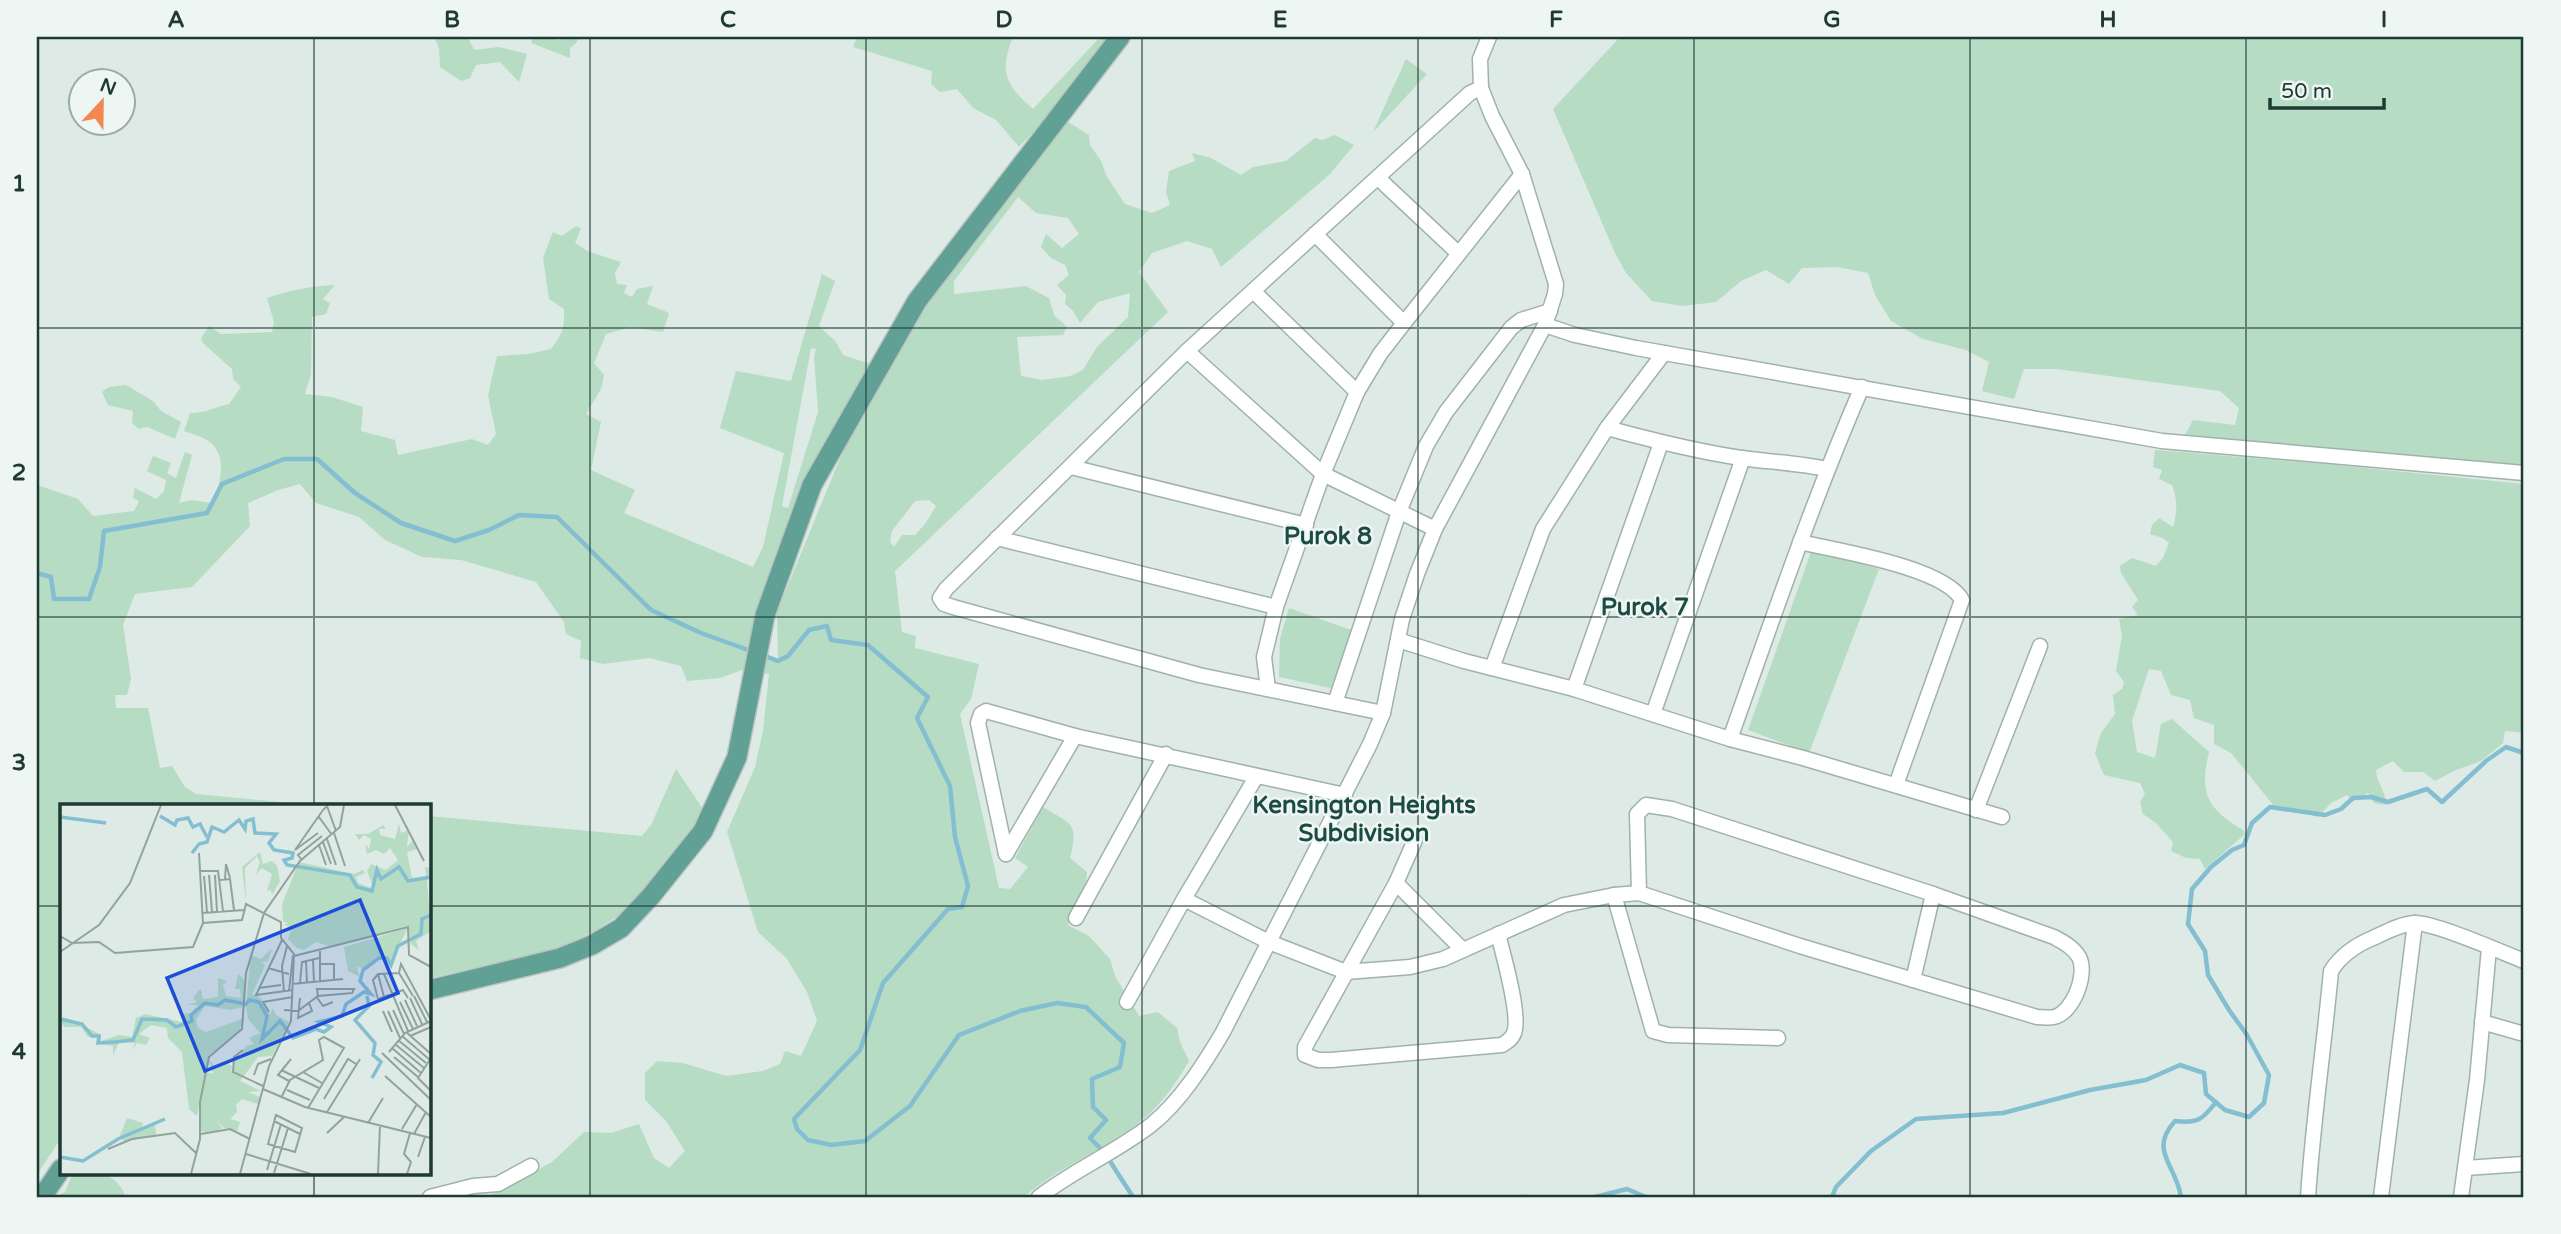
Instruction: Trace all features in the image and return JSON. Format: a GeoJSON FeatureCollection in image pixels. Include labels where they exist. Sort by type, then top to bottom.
{"type":"FeatureCollection","features":[{"type":"Feature","properties":{"kind":"main road"},"geometry":{"type":"LineString","coordinates":[[430,989],[560,958],[592,945],[621,928],[651,896],[703,831],[737,757],[755,663],[773,592],[812,485],[916,301],[1120,37]]}},
{"type":"Feature","properties":{"kind":"main road"},"geometry":{"type":"LineString","coordinates":[[42,1197],[60,1170]]}},
{"type":"Feature","properties":{"kind":"street"},"geometry":{"type":"LineString","coordinates":[[1039,1197],[1153,1124],[1202,1066],[1345,795],[1383,713],[1411,590],[1436,529],[1545,325],[1556,284],[1522,174],[1492,116],[1481,88],[1480,59],[1489,37]]}},
{"type":"Feature","properties":{"kind":"street"},"geometry":{"type":"LineString","coordinates":[[1383,713],[1199,676],[944,604],[940,598],[997,538],[1187,351],[1470,93],[1481,88]]}},
{"type":"Feature","properties":{"kind":"street"},"geometry":{"type":"LineString","coordinates":[[1268,689],[1264,657],[1276,607],[1323,474],[1357,393],[1380,354],[1522,174]]}},
{"type":"Feature","properties":{"kind":"street"},"geometry":{"type":"LineString","coordinates":[[1378,178],[1458,253]]}},
{"type":"Feature","properties":{"kind":"street"},"geometry":{"type":"LineString","coordinates":[[1315,234],[1404,323]]}},
{"type":"Feature","properties":{"kind":"street"},"geometry":{"type":"LineString","coordinates":[[1253,291],[1357,393]]}},
{"type":"Feature","properties":{"kind":"street"},"geometry":{"type":"LineString","coordinates":[[1335,703],[1399,512],[1426,446],[1454,401],[1511,328],[1521,320],[1550,311]]}},
{"type":"Feature","properties":{"kind":"street"},"geometry":{"type":"LineString","coordinates":[[1545,325],[1575,335],[1664,353],[1862,387],[2008,416],[2162,441],[2524,473]]}},
{"type":"Feature","properties":{"kind":"street"},"geometry":{"type":"LineString","coordinates":[[1187,351],[1323,474],[1436,529]]}},
{"type":"Feature","properties":{"kind":"street"},"geometry":{"type":"LineString","coordinates":[[1492,668],[1543,529],[1607,428],[1664,353]]}},
{"type":"Feature","properties":{"kind":"street"},"geometry":{"type":"LineString","coordinates":[[1730,740],[1827,469],[1862,387]]}},
{"type":"Feature","properties":{"kind":"street"},"geometry":{"type":"LineString","coordinates":[[1607,428],[1661,443],[1743,458],[1827,469]]}},
{"type":"Feature","properties":{"kind":"street"},"geometry":{"type":"LineString","coordinates":[[1574,689],[1661,443]]}},
{"type":"Feature","properties":{"kind":"street"},"geometry":{"type":"LineString","coordinates":[[1653,713],[1743,458]]}},
{"type":"Feature","properties":{"kind":"street"},"geometry":{"type":"LineString","coordinates":[[1072,467],[1306,525]]}},
{"type":"Feature","properties":{"kind":"street"},"geometry":{"type":"LineString","coordinates":[[997,538],[1276,607]]}},
{"type":"Feature","properties":{"kind":"street"},"geometry":{"type":"LineString","coordinates":[[1800,542],[1924,572],[1954,589],[1962,600],[1896,785]]}},
{"type":"Feature","properties":{"kind":"street"},"geometry":{"type":"LineString","coordinates":[[1398,640],[1574,689],[1730,740],[2002,817]]}},
{"type":"Feature","properties":{"kind":"street"},"geometry":{"type":"LineString","coordinates":[[1976,810],[2040,646]]}},
{"type":"Feature","properties":{"kind":"street"},"geometry":{"type":"LineString","coordinates":[[1075,736],[1006,853],[979,733],[978,718],[986,711],[1075,736],[1345,795]]}},
{"type":"Feature","properties":{"kind":"street"},"geometry":{"type":"LineString","coordinates":[[1076,918],[1166,754]]}},
{"type":"Feature","properties":{"kind":"street"},"geometry":{"type":"LineString","coordinates":[[1127,1002],[1256,777]]}},
{"type":"Feature","properties":{"kind":"street"},"geometry":{"type":"LineString","coordinates":[[1184,900],[1269,943],[1346,972],[1410,967],[1443,959],[1564,905],[1614,894],[1639,893],[2037,1017],[2055,1017],[2066,1011],[2073,1003],[2080,981],[2082,964],[2078,956],[2067,944],[2053,937],[1933,894],[1672,809],[1646,805],[1636,814],[1639,893]]}},
{"type":"Feature","properties":{"kind":"street"},"geometry":{"type":"LineString","coordinates":[[1415,839],[1396,883],[1305,1047],[1305,1055],[1318,1060],[1331,1060],[1494,1047],[1509,1040],[1516,1025],[1515,1011],[1498,934]]}},
{"type":"Feature","properties":{"kind":"street"},"geometry":{"type":"LineString","coordinates":[[1396,883],[1463,950]]}},
{"type":"Feature","properties":{"kind":"street"},"geometry":{"type":"LineString","coordinates":[[1614,894],[1653,1031],[1668,1035],[1778,1038]]}},
{"type":"Feature","properties":{"kind":"street"},"geometry":{"type":"LineString","coordinates":[[1913,980],[1933,894]]}},
{"type":"Feature","properties":{"kind":"street"},"geometry":{"type":"LineString","coordinates":[[2381,1197],[2415,923]]}},
{"type":"Feature","properties":{"kind":"street"},"geometry":{"type":"LineString","coordinates":[[2308,1197],[2313,1122],[2324,1053],[2331,971],[2344,954],[2399,926],[2415,923],[2524,961]]}},
{"type":"Feature","properties":{"kind":"street"},"geometry":{"type":"LineString","coordinates":[[2462,1197],[2477,1080],[2488,948]]}},
{"type":"Feature","properties":{"kind":"street"},"geometry":{"type":"LineString","coordinates":[[2482,1022],[2524,1034]]}},
{"type":"Feature","properties":{"kind":"street"},"geometry":{"type":"LineString","coordinates":[[2465,1168],[2524,1164]]}},
{"type":"Feature","properties":{"kind":"street"},"geometry":{"type":"LineString","coordinates":[[430,1197],[498,1184],[531,1166]]}},
{"type":"Feature","properties":{"kind":"street"},"geometry":{"type":"LineString","coordinates":[[475,1197],[487,1185]]}},
{"type":"Feature","properties":{"kind":"green space"},"geometry":{"type":"Polygon","coordinates":[[[434,37],[468,37],[474,50],[499,47],[527,54],[519,82],[500,62],[476,65],[470,78],[461,81],[440,67],[439,48],[434,37]]]}},
{"type":"Feature","properties":{"kind":"green space"},"geometry":{"type":"Polygon","coordinates":[[[533,37],[561,40],[562,37],[578,37],[577,42],[570,48],[570,58],[531,43],[533,37]]]}},
{"type":"Feature","properties":{"kind":"green space"},"geometry":{"type":"Polygon","coordinates":[[[857,37],[1013,37],[1006,59],[1007,77],[1016,92],[1033,109],[1100,37],[1111,37],[1045,120],[1019,147],[996,120],[973,108],[957,89],[940,92],[931,84],[932,71],[853,47],[857,37]]]}},
{"type":"Feature","properties":{"kind":"green space"},"geometry":{"type":"Polygon","coordinates":[[[1620,37],[2524,37],[2524,467],[2185,435],[2193,420],[2235,425],[2239,408],[2220,391],[2057,369],[2024,369],[2014,399],[1982,391],[1989,362],[1966,350],[1923,339],[1891,321],[1875,295],[1868,273],[1837,267],[1802,268],[1789,284],[1766,270],[1741,281],[1716,302],[1682,306],[1652,301],[1626,273],[1615,253],[1553,109],[1620,37]]]}},
{"type":"Feature","properties":{"kind":"green space"},"geometry":{"type":"Polygon","coordinates":[[[1406,59],[1427,74],[1373,132],[1406,59]]]}},
{"type":"Feature","properties":{"kind":"green space"},"geometry":{"type":"Polygon","coordinates":[[[1065,120],[1089,135],[1090,145],[1125,204],[1152,213],[1170,205],[1166,192],[1169,171],[1195,161],[1192,153],[1211,158],[1241,175],[1253,167],[1286,161],[1315,138],[1322,140],[1335,135],[1354,145],[1329,175],[1221,267],[1212,249],[1187,241],[1152,253],[1139,272],[1168,312],[895,571],[902,632],[916,636],[915,648],[979,664],[971,699],[960,714],[999,888],[1010,889],[1028,867],[1015,858],[1043,807],[1067,822],[1074,837],[1070,858],[1087,872],[1086,884],[1068,925],[1089,936],[1110,959],[1115,976],[1139,1016],[1158,1012],[1177,1028],[1189,1061],[1168,1093],[1149,1114],[1128,1131],[1052,1176],[1024,1197],[487,1197],[552,1162],[584,1132],[611,1133],[639,1124],[654,1158],[669,1168],[685,1151],[666,1121],[645,1100],[645,1073],[657,1061],[683,1063],[726,1076],[763,1071],[780,1064],[785,1051],[801,1056],[817,1021],[807,992],[787,959],[758,932],[727,832],[755,767],[763,731],[769,674],[745,669],[720,678],[687,681],[681,666],[650,658],[603,664],[580,658],[581,641],[566,634],[564,622],[536,582],[461,560],[422,557],[385,540],[359,517],[316,503],[300,484],[248,503],[250,526],[192,587],[135,594],[123,625],[131,679],[127,695],[115,695],[116,708],[148,708],[160,768],[172,766],[185,787],[196,794],[301,804],[60,804],[60,1140],[37,1175],[37,485],[78,499],[93,516],[134,511],[139,501],[133,498],[135,488],[156,499],[164,491],[166,480],[147,471],[153,456],[171,463],[167,473],[176,478],[185,452],[192,455],[179,503],[191,500],[212,503],[220,480],[219,456],[211,443],[184,431],[190,413],[229,404],[241,387],[233,379],[232,369],[203,343],[201,338],[209,326],[221,334],[272,332],[274,322],[267,298],[301,289],[335,285],[323,299],[330,303],[326,314],[312,317],[311,374],[305,394],[332,397],[363,407],[361,431],[395,440],[398,455],[472,439],[488,445],[496,434],[488,395],[497,356],[551,349],[562,330],[564,309],[549,299],[543,258],[553,232],[562,236],[576,226],[581,228],[575,243],[587,251],[621,262],[615,273],[617,284],[627,285],[624,293],[632,297],[637,289],[653,286],[647,304],[669,313],[663,332],[631,327],[606,334],[594,363],[604,375],[601,389],[586,414],[601,422],[591,470],[635,490],[624,513],[753,567],[763,547],[784,453],[720,428],[736,371],[791,381],[822,274],[835,281],[819,326],[836,342],[843,355],[870,364],[802,507],[753,651],[778,660],[777,612],[836,468],[879,374],[914,315],[1065,120]],[[1018,197],[954,281],[954,294],[1026,286],[1049,298],[1054,315],[1067,327],[1063,335],[1017,337],[1021,376],[1042,380],[1070,376],[1083,370],[1097,347],[1128,317],[1130,293],[1098,302],[1080,323],[1065,304],[1066,295],[1057,285],[1069,275],[1065,265],[1051,258],[1041,247],[1046,234],[1062,248],[1079,234],[1068,218],[1036,213],[1018,197]],[[811,348],[782,506],[788,508],[818,412],[814,357],[816,349],[811,348]],[[929,500],[915,501],[892,531],[890,542],[894,547],[902,535],[915,535],[925,524],[936,506],[929,500]]]}},
{"type":"Feature","properties":{"kind":"green space"},"geometry":{"type":"Polygon","coordinates":[[[126,385],[181,422],[175,439],[147,427],[139,429],[132,423],[133,411],[108,405],[102,392],[109,387],[126,385]]]}},
{"type":"Feature","properties":{"kind":"green space"},"geometry":{"type":"Polygon","coordinates":[[[2155,450],[2524,484],[2524,733],[2505,731],[2503,743],[2481,761],[2435,781],[2423,772],[2404,772],[2393,761],[2376,770],[2386,805],[2374,803],[2368,793],[2353,801],[2347,795],[2331,803],[2318,817],[2274,806],[2231,753],[2214,744],[2214,725],[2194,718],[2190,700],[2171,695],[2161,671],[2149,669],[2132,721],[2137,752],[2155,758],[2161,724],[2172,719],[2209,752],[2205,779],[2209,798],[2221,814],[2245,834],[2205,869],[2200,859],[2186,858],[2171,851],[2173,842],[2156,823],[2143,814],[2140,802],[2145,794],[2140,783],[2104,775],[2095,753],[2101,733],[2115,714],[2113,695],[2122,689],[2124,682],[2116,671],[2122,636],[2119,619],[2138,615],[2132,607],[2138,600],[2121,573],[2120,566],[2132,558],[2156,566],[2163,558],[2169,543],[2150,534],[2152,525],[2159,518],[2173,527],[2174,522],[2174,490],[2172,485],[2159,479],[2162,470],[2153,467],[2155,450]]]}},
{"type":"Feature","properties":{"kind":"green space"},"geometry":{"type":"Polygon","coordinates":[[[1812,549],[1879,569],[1809,753],[1748,730],[1812,549]]]}},
{"type":"Feature","properties":{"kind":"green space"},"geometry":{"type":"Polygon","coordinates":[[[1289,608],[1354,631],[1335,689],[1279,677],[1280,639],[1289,608]]]}},
{"type":"Feature","properties":{"kind":"green space"},"geometry":{"type":"Polygon","coordinates":[[[676,769],[705,812],[670,862],[621,914],[558,949],[430,978],[430,816],[642,836],[651,825],[676,769]]]}},
{"type":"Feature","properties":{"kind":"green space"},"geometry":{"type":"Polygon","coordinates":[[[73,1174],[98,1174],[117,1182],[126,1197],[55,1197],[65,1192],[73,1174]]]}},
{"type":"Feature","properties":{"kind":"waterway"},"geometry":{"type":"LineString","coordinates":[[37,573],[51,577],[54,599],[89,599],[100,567],[104,531],[207,513],[222,484],[284,459],[317,459],[355,493],[401,523],[455,541],[489,530],[519,515],[557,517],[651,610],[701,633],[751,651]]}},
{"type":"Feature","properties":{"kind":"waterway"},"geometry":{"type":"LineString","coordinates":[[763,655],[778,661],[788,656],[809,630],[827,626],[831,640],[868,645],[928,697],[917,718],[950,786],[955,837],[968,886],[962,907],[948,909],[883,983],[860,1050],[794,1119],[797,1129],[808,1140],[831,1145],[865,1141],[910,1106],[959,1035],[1020,1011],[1057,1003],[1086,1007],[1124,1043],[1120,1067],[1092,1079],[1093,1107],[1106,1120],[1090,1138],[1104,1152],[1133,1197]]}},
{"type":"Feature","properties":{"kind":"waterway"},"geometry":{"type":"LineString","coordinates":[[1832,1197],[1836,1187],[1871,1151],[1916,1119],[2003,1113],[2090,1090],[2146,1080],[2180,1065],[2204,1073],[2206,1094],[2225,1110],[2249,1117],[2264,1103],[2269,1075],[2208,975],[2205,951],[2188,924],[2192,889],[2211,867],[2232,850],[2244,845],[2252,823],[2270,807],[2325,815],[2341,809],[2353,798],[2371,797],[2388,802],[2427,789],[2442,802],[2486,761],[2506,747],[2524,753]]}},
{"type":"Feature","properties":{"kind":"waterway"},"geometry":{"type":"LineString","coordinates":[[2181,1197],[2164,1150],[2167,1132],[2175,1121],[2189,1122],[2199,1119],[2216,1102]]}},
{"type":"Feature","properties":{"kind":"waterway"},"geometry":{"type":"LineString","coordinates":[[1595,1197],[1627,1189],[1646,1197]]}},
{"type":"Feature","properties":{"kind":"waterway"},"geometry":{"type":"LineString","coordinates":[[1522,1197],[1529,1197]]}},
{"type":"Feature","properties":{"kind":"district","name":"Purok 8"},"geometry":{"type":"Point","coordinates":[1328,536]}},
{"type":"Feature","properties":{"kind":"district","name":"Purok 7"},"geometry":{"type":"Point","coordinates":[1645,607]}},
{"type":"Feature","properties":{"kind":"district","name":"Kensington Heights Subdivision"},"geometry":{"type":"Point","coordinates":[1364,819]}}]}
